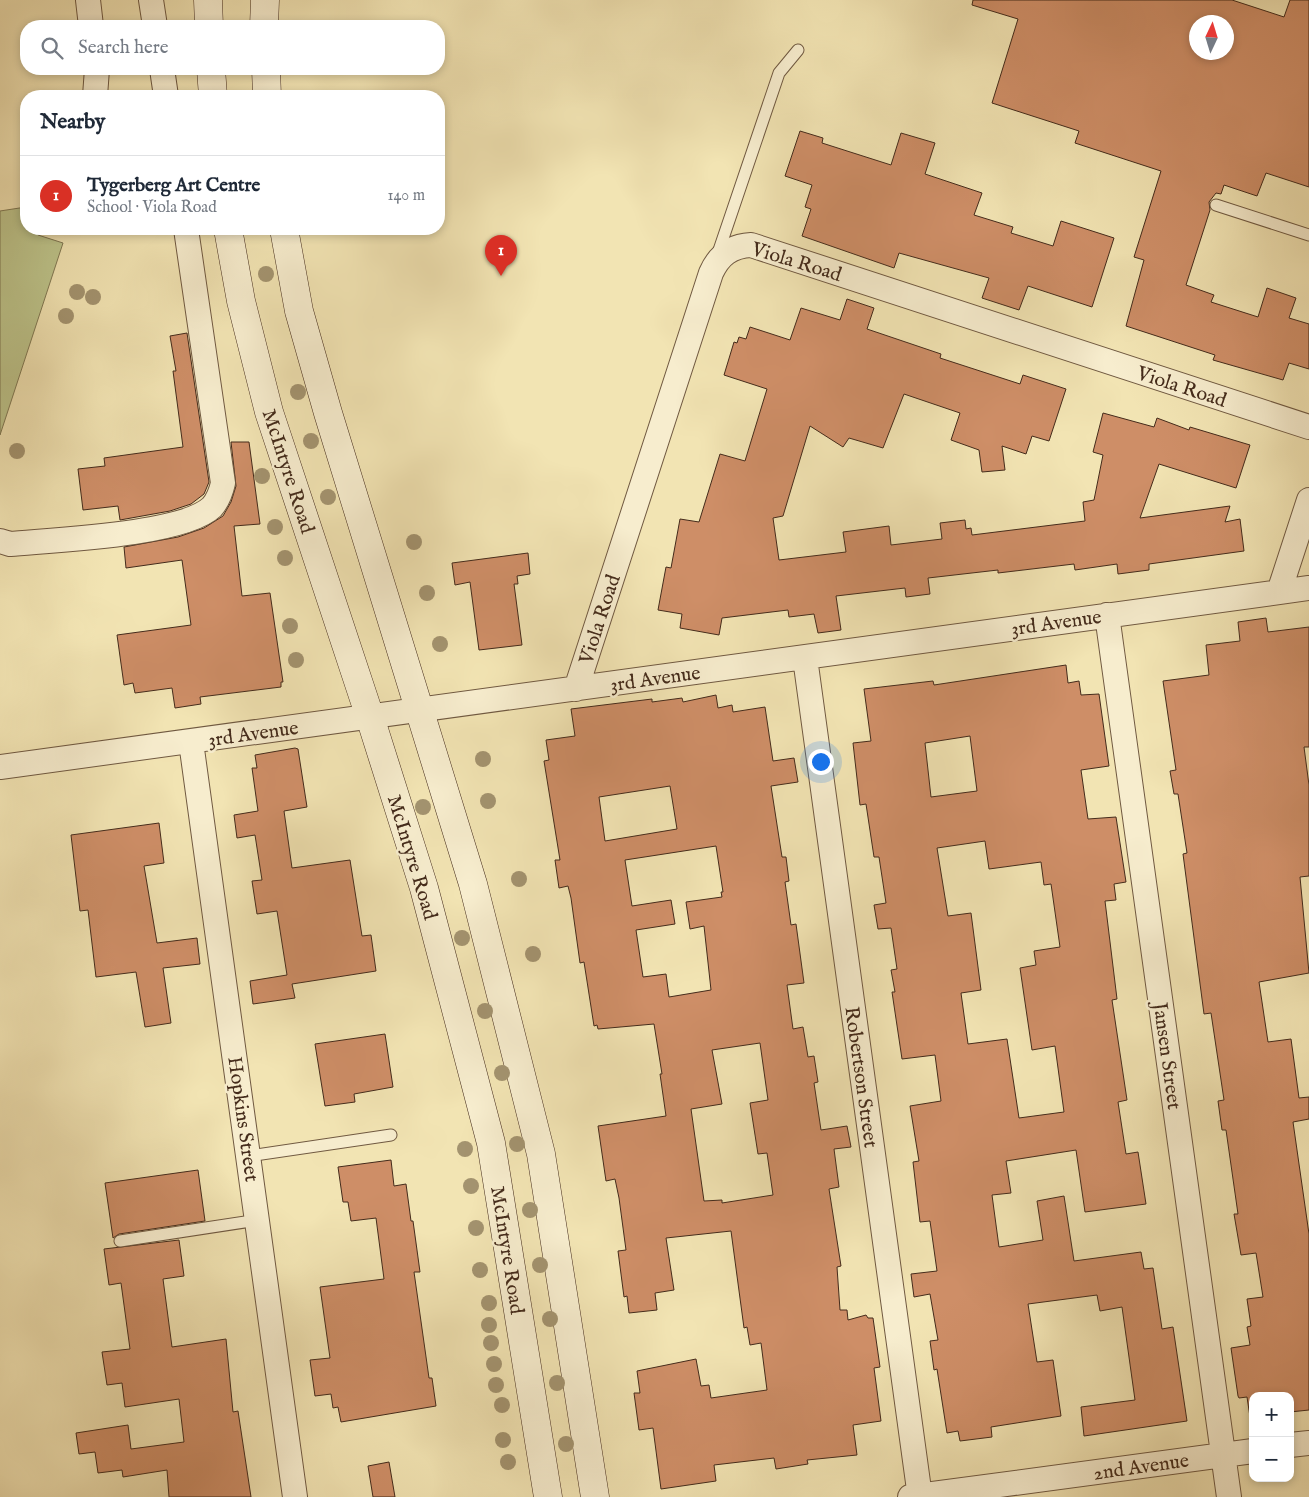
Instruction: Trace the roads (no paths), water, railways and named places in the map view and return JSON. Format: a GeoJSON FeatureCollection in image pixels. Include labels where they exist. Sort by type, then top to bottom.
{"type":"FeatureCollection","features":[{"type":"Feature","properties":{"kind":"main road"},"geometry":{"type":"LineString","coordinates":[[208,0],[209,20]]}},
{"type":"Feature","properties":{"kind":"main road"},"geometry":{"type":"LineString","coordinates":[[264,20],[265,0]]}},
{"type":"Feature","properties":{"kind":"main road"},"geometry":{"type":"LineString","coordinates":[[211,75],[213,90]]}},
{"type":"Feature","properties":{"kind":"main road"},"geometry":{"type":"LineString","coordinates":[[266,75],[267,90]]}},
{"type":"Feature","properties":{"kind":"main road","name":"McIntyre Road"},"geometry":{"type":"LineString","coordinates":[[229,235],[241,301],[268,412],[370,717],[424,888],[491,1142],[548,1497]]}},
{"type":"Feature","properties":{"kind":"main road"},"geometry":{"type":"LineString","coordinates":[[285,235],[299,311],[472,884],[541,1154],[595,1497]]}},
{"type":"Feature","properties":{"kind":"street"},"geometry":{"type":"LineString","coordinates":[[88,0],[91,20]]}},
{"type":"Feature","properties":{"kind":"street"},"geometry":{"type":"LineString","coordinates":[[151,0],[154,20]]}},
{"type":"Feature","properties":{"kind":"street"},"geometry":{"type":"LineString","coordinates":[[95,90],[97,75]]}},
{"type":"Feature","properties":{"kind":"street"},"geometry":{"type":"LineString","coordinates":[[163,75],[165,90]]}},
{"type":"Feature","properties":{"kind":"street"},"geometry":{"type":"LineString","coordinates":[[0,541],[10,544],[133,532],[173,524],[200,515],[212,507],[219,497],[223,483],[187,235]]}},
{"type":"Feature","properties":{"kind":"street","name":"Viola Road"},"geometry":{"type":"LineString","coordinates":[[576,689],[712,273],[716,262],[724,253],[732,248],[751,245],[1309,427]]}},
{"type":"Feature","properties":{"kind":"street"},"geometry":{"type":"LineString","coordinates":[[1279,592],[1309,500]]}},
{"type":"Feature","properties":{"kind":"street","name":"3rd Avenue"},"geometry":{"type":"LineString","coordinates":[[0,767],[1309,588]]}},
{"type":"Feature","properties":{"kind":"street","name":"Jansen Street"},"geometry":{"type":"LineString","coordinates":[[1106,615],[1229,1497]]}},
{"type":"Feature","properties":{"kind":"street","name":"Robertson Street"},"geometry":{"type":"LineString","coordinates":[[805,658],[917,1497]]}},
{"type":"Feature","properties":{"kind":"street","name":"Hopkins Street"},"geometry":{"type":"LineString","coordinates":[[191,742],[295,1497]]}},
{"type":"Feature","properties":{"kind":"street"},"geometry":{"type":"LineString","coordinates":[[1294,1445],[1309,1443]]}},
{"type":"Feature","properties":{"kind":"street","name":"2nd Avenue"},"geometry":{"type":"LineString","coordinates":[[917,1497],[1249,1452]]}},
{"type":"Feature","properties":{"kind":"lane"},"geometry":{"type":"LineString","coordinates":[[712,273],[779,73],[798,50]]}},
{"type":"Feature","properties":{"kind":"lane"},"geometry":{"type":"LineString","coordinates":[[1216,205],[1309,235]]}},
{"type":"Feature","properties":{"kind":"lane"},"geometry":{"type":"LineString","coordinates":[[249,1156],[391,1135]]}},
{"type":"Feature","properties":{"kind":"lane"},"geometry":{"type":"LineString","coordinates":[[120,1241],[258,1220]]}},
{"type":"Feature","properties":{"kind":"place","name":"Tygerberg Art Centre"},"geometry":{"type":"Point","coordinates":[501,276]}}]}
